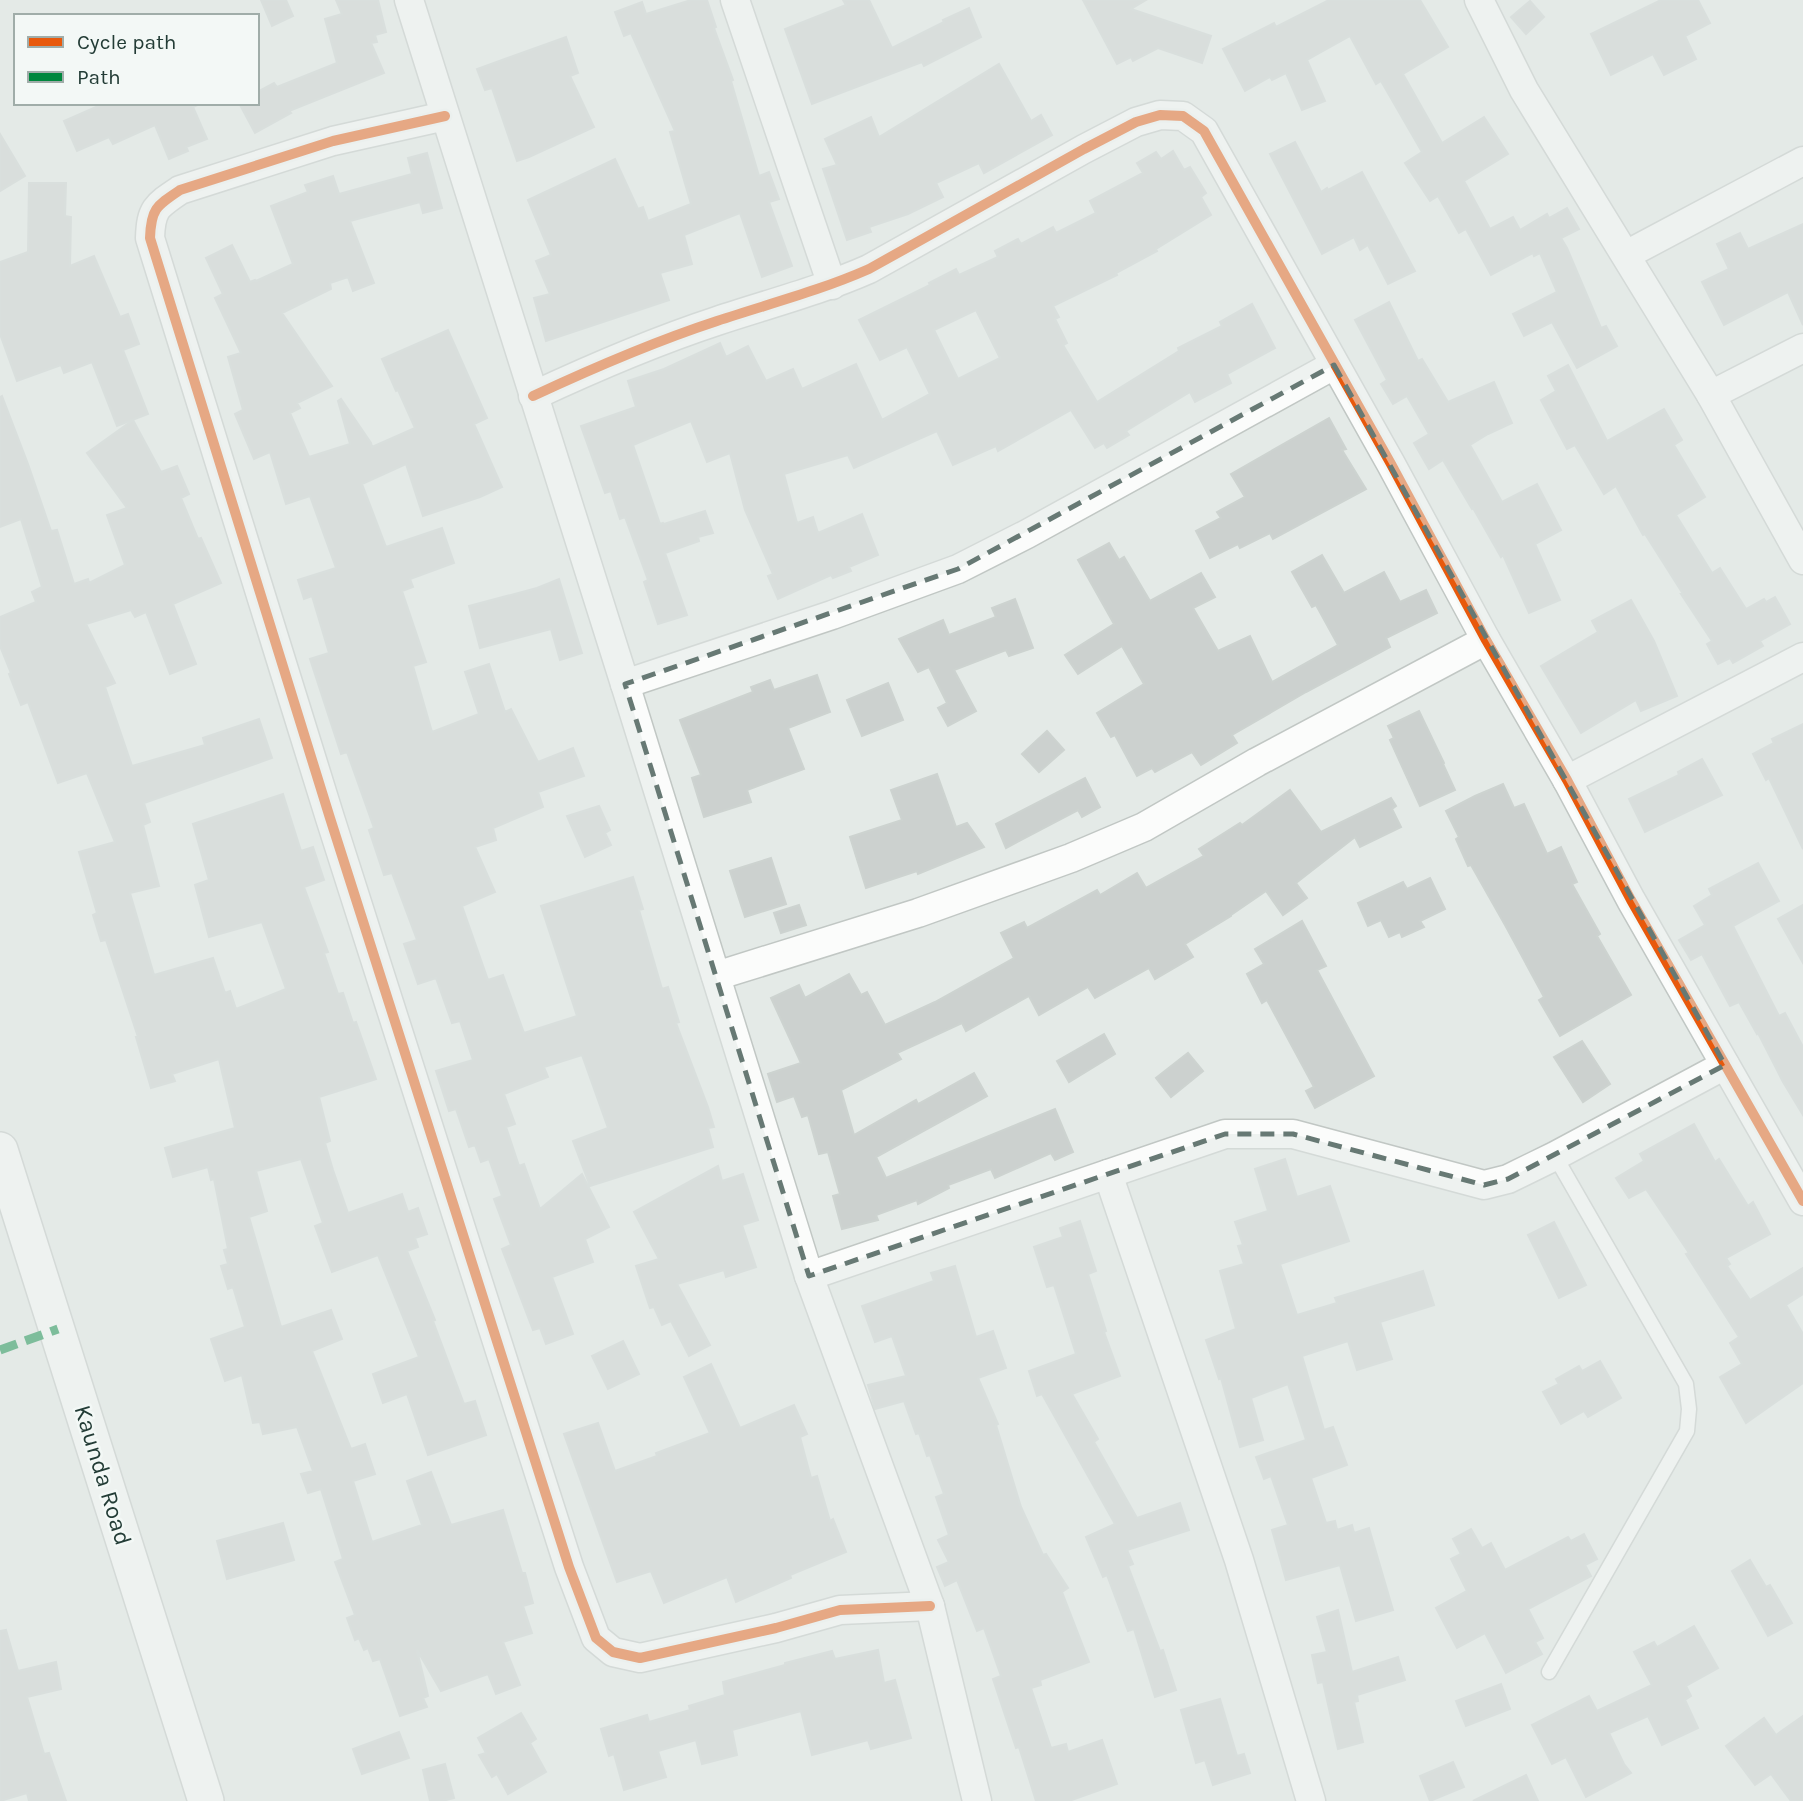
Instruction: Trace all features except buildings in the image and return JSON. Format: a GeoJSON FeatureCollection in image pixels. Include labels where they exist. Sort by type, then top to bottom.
{"type":"FeatureCollection","features":[{"type":"Feature","properties":{"kind":"street"},"geometry":{"type":"LineString","coordinates":[[409,0],[809,1276],[930,1606],[977,1801]]}},
{"type":"Feature","properties":{"kind":"street"},"geometry":{"type":"LineString","coordinates":[[735,0],[832,285]]}},
{"type":"Feature","properties":{"kind":"street"},"geometry":{"type":"LineString","coordinates":[[1479,0],[1524,90],[1711,395],[1803,561]]}},
{"type":"Feature","properties":{"kind":"street"},"geometry":{"type":"LineString","coordinates":[[533,396],[631,351],[832,285],[869,269],[1136,122],[1160,115],[1183,116],[1204,131],[1391,464],[1486,640],[1567,780],[1631,900],[1803,1201]]}},
{"type":"Feature","properties":{"kind":"street"},"geometry":{"type":"LineString","coordinates":[[445,116],[333,141],[180,190],[161,203],[151,219],[150,238],[330,818],[569,1567],[596,1637],[613,1652],[640,1658],[776,1628],[840,1610],[930,1606]]}},
{"type":"Feature","properties":{"kind":"street"},"geometry":{"type":"LineString","coordinates":[[1626,255],[1803,160]]}},
{"type":"Feature","properties":{"kind":"street"},"geometry":{"type":"LineString","coordinates":[[1711,395],[1803,348]]}},
{"type":"Feature","properties":{"kind":"street"},"geometry":{"type":"LineString","coordinates":[[625,684],[832,615],[958,569],[1027,534],[1334,365]]}},
{"type":"Feature","properties":{"kind":"street"},"geometry":{"type":"LineString","coordinates":[[716,976],[918,913],[1072,858],[1144,827],[1257,762],[1486,640]]}},
{"type":"Feature","properties":{"kind":"street"},"geometry":{"type":"LineString","coordinates":[[1567,780],[1803,657]]}},
{"type":"Feature","properties":{"kind":"street"},"geometry":{"type":"LineString","coordinates":[[809,1276],[1225,1134],[1293,1134],[1484,1185],[1508,1179],[1555,1156],[1725,1065]]}},
{"type":"Feature","properties":{"kind":"street","name":"Kaunda Road"},"geometry":{"type":"LineString","coordinates":[[0,1150],[206,1801]]}},
{"type":"Feature","properties":{"kind":"street"},"geometry":{"type":"LineString","coordinates":[[1108,1174],[1239,1560],[1311,1801]]}},
{"type":"Feature","properties":{"kind":"lane"},"geometry":{"type":"LineString","coordinates":[[1549,1672],[1686,1431],[1689,1409],[1686,1384],[1555,1156]]}},
{"type":"Feature","properties":{"kind":"highlighted area"},"geometry":{"type":"Polygon","coordinates":[[[1334,365],[1725,1065],[1508,1179],[1484,1185],[1293,1134],[1225,1134],[809,1276],[625,684],[958,569],[1334,365]]]}},
{"type":"Feature","properties":{"kind":"marked path"},"geometry":{"type":"LineString","coordinates":[[0,1350],[58,1329]]}},
{"type":"Feature","properties":{"kind":"cycle path"},"geometry":{"type":"LineString","coordinates":[[533,396],[670,338],[812,291],[869,269],[1136,122],[1160,115],[1183,116],[1204,131],[1391,464],[1486,640],[1567,780],[1631,900],[1803,1201]]}},
{"type":"Feature","properties":{"kind":"cycle path"},"geometry":{"type":"LineString","coordinates":[[445,116],[333,141],[180,190],[156,209],[150,238],[330,818],[569,1567],[596,1638],[613,1652],[640,1658],[776,1628],[840,1610],[930,1606]]}}]}
